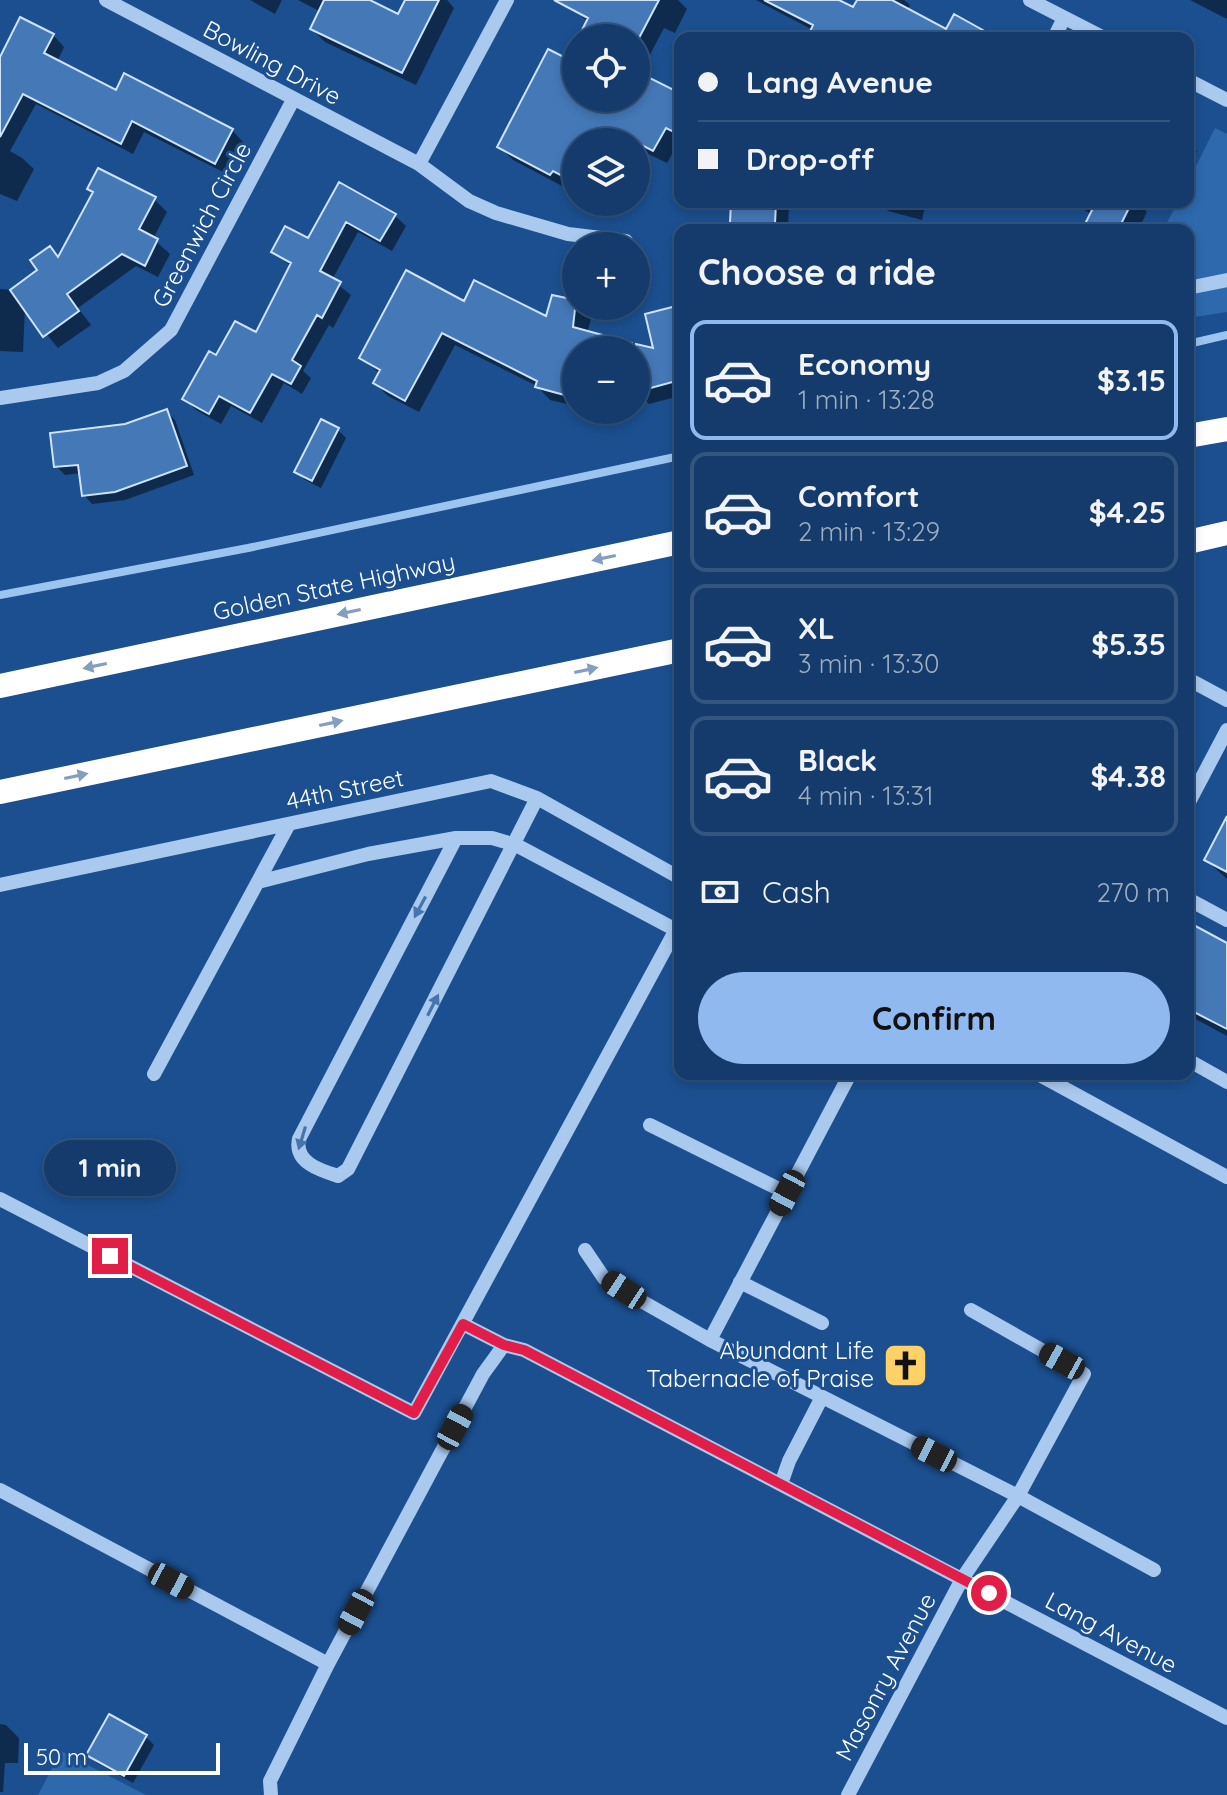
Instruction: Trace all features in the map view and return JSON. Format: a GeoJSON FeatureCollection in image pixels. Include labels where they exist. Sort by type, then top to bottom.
{"type":"FeatureCollection","features":[{"type":"Feature","properties":{"kind":"highway"},"geometry":{"type":"LineString","coordinates":[[1194,435],[1227,429]]}},
{"type":"Feature","properties":{"kind":"highway"},"geometry":{"type":"LineString","coordinates":[[1194,541],[1227,533]]}},
{"type":"Feature","properties":{"kind":"highway","name":"Golden State Highway"},"geometry":{"type":"LineString","coordinates":[[0,686],[674,543]]}},
{"type":"Feature","properties":{"kind":"highway"},"geometry":{"type":"LineString","coordinates":[[0,792],[674,651]]}},
{"type":"Feature","properties":{"kind":"street","name":"Bowling Drive"},"geometry":{"type":"LineString","coordinates":[[106,0],[419,164],[469,201],[496,213],[562,232]]}},
{"type":"Feature","properties":{"kind":"street"},"geometry":{"type":"LineString","coordinates":[[419,164],[507,0]]}},
{"type":"Feature","properties":{"kind":"street"},"geometry":{"type":"LineString","coordinates":[[1030,0],[1092,32]]}},
{"type":"Feature","properties":{"kind":"street"},"geometry":{"type":"LineString","coordinates":[[1057,32],[1064,18]]}},
{"type":"Feature","properties":{"kind":"street"},"geometry":{"type":"LineString","coordinates":[[1194,83],[1227,100]]}},
{"type":"Feature","properties":{"kind":"street","name":"Greenwich Circle"},"geometry":{"type":"LineString","coordinates":[[0,398],[98,383],[124,371],[171,330],[293,100]]}},
{"type":"Feature","properties":{"kind":"street"},"geometry":{"type":"LineString","coordinates":[[1194,287],[1227,280]]}},
{"type":"Feature","properties":{"kind":"street"},"geometry":{"type":"LineString","coordinates":[[1194,682],[1227,700]]}},
{"type":"Feature","properties":{"kind":"street"},"geometry":{"type":"LineString","coordinates":[[1194,793],[1227,730]]}},
{"type":"Feature","properties":{"kind":"street","name":"44th Street"},"geometry":{"type":"LineString","coordinates":[[0,885],[491,781],[537,798],[674,875]]}},
{"type":"Feature","properties":{"kind":"street"},"geometry":{"type":"LineString","coordinates":[[456,838],[299,1139],[298,1153],[301,1158],[338,1176],[348,1169],[516,845],[537,798]]}},
{"type":"Feature","properties":{"kind":"street"},"geometry":{"type":"LineString","coordinates":[[154,1074],[289,824]]}},
{"type":"Feature","properties":{"kind":"street"},"geometry":{"type":"LineString","coordinates":[[258,882],[368,854],[456,838],[492,838],[516,845],[674,924]]}},
{"type":"Feature","properties":{"kind":"street"},"geometry":{"type":"LineString","coordinates":[[1194,902],[1227,920]]}},
{"type":"Feature","properties":{"kind":"street"},"geometry":{"type":"LineString","coordinates":[[0,1199],[414,1413],[674,933]]}},
{"type":"Feature","properties":{"kind":"street"},"geometry":{"type":"LineString","coordinates":[[1194,1063],[1227,1082]]}},
{"type":"Feature","properties":{"kind":"street"},"geometry":{"type":"LineString","coordinates":[[710,1340],[847,1080]]}},
{"type":"Feature","properties":{"kind":"street"},"geometry":{"type":"LineString","coordinates":[[1049,1080],[1227,1177]]}},
{"type":"Feature","properties":{"kind":"street"},"geometry":{"type":"LineString","coordinates":[[650,1125],[787,1193]]}},
{"type":"Feature","properties":{"kind":"street"},"geometry":{"type":"LineString","coordinates":[[585,1250],[604,1278],[710,1340],[1018,1496],[1154,1570]]}},
{"type":"Feature","properties":{"kind":"street"},"geometry":{"type":"LineString","coordinates":[[740,1282],[822,1323]]}},
{"type":"Feature","properties":{"kind":"street","name":"Masonry Avenue"},"geometry":{"type":"LineString","coordinates":[[848,1795],[962,1579],[1018,1496],[1084,1374],[971,1310]]}},
{"type":"Feature","properties":{"kind":"street","name":"Lang Avenue"},"geometry":{"type":"LineString","coordinates":[[463,1324],[504,1345],[524,1350],[1227,1718]]}},
{"type":"Feature","properties":{"kind":"street"},"geometry":{"type":"LineString","coordinates":[[271,1795],[270,1781],[328,1664],[483,1374],[504,1345]]}},
{"type":"Feature","properties":{"kind":"street"},"geometry":{"type":"LineString","coordinates":[[781,1484],[789,1461],[822,1397]]}},
{"type":"Feature","properties":{"kind":"street"},"geometry":{"type":"LineString","coordinates":[[0,1490],[328,1664]]}},
{"type":"Feature","properties":{"kind":"shaded area"},"geometry":{"type":"Polygon","coordinates":[[[1215,128],[1227,134],[1227,312],[1194,317],[1194,224],[1166,224],[1175,208],[1194,208],[1194,170],[1215,128]]]}},
{"type":"Feature","properties":{"kind":"shaded area"},"geometry":{"type":"Polygon","coordinates":[[[61,1751],[146,1795],[38,1795],[61,1751]]]}},
{"type":"Feature","properties":{"kind":"building"},"geometry":{"type":"Polygon","coordinates":[[[324,0],[370,0],[398,14],[405,0],[439,0],[402,73],[310,29],[324,0]]]}},
{"type":"Feature","properties":{"kind":"building"},"geometry":{"type":"Polygon","coordinates":[[[554,0],[659,0],[646,24],[585,24],[588,18],[554,0]]]}},
{"type":"Feature","properties":{"kind":"building"},"geometry":{"type":"Polygon","coordinates":[[[764,0],[839,0],[853,7],[857,0],[892,0],[946,29],[954,14],[986,32],[810,32],[813,25],[764,0]]]}},
{"type":"Feature","properties":{"kind":"building"},"geometry":{"type":"Polygon","coordinates":[[[20,17],[54,34],[44,53],[116,90],[124,73],[233,129],[215,164],[132,121],[121,144],[23,94],[0,137],[0,57],[20,17]]]}},
{"type":"Feature","properties":{"kind":"building"},"geometry":{"type":"Polygon","coordinates":[[[548,49],[562,56],[562,112],[650,112],[650,78],[674,90],[674,132],[666,128],[653,151],[650,149],[650,128],[562,128],[562,176],[553,171],[550,175],[497,147],[548,49]]]}},
{"type":"Feature","properties":{"kind":"building"},"geometry":{"type":"Polygon","coordinates":[[[98,168],[156,197],[139,229],[158,239],[145,266],[122,254],[67,294],[79,311],[43,337],[10,290],[37,270],[30,260],[50,246],[58,257],[93,192],[87,189],[98,168]]]}},
{"type":"Feature","properties":{"kind":"building"},"geometry":{"type":"Polygon","coordinates":[[[339,182],[396,214],[380,241],[346,222],[320,271],[341,282],[322,318],[317,315],[292,360],[301,366],[291,384],[272,374],[250,413],[219,396],[209,414],[182,399],[209,351],[216,355],[235,321],[256,332],[291,263],[271,252],[285,226],[308,238],[339,182]]]}},
{"type":"Feature","properties":{"kind":"building"},"geometry":{"type":"Polygon","coordinates":[[[731,208],[776,208],[775,224],[730,223],[731,208]]]}},
{"type":"Feature","properties":{"kind":"building"},"geometry":{"type":"Polygon","coordinates":[[[1093,208],[1129,208],[1121,224],[1085,224],[1093,208]]]}},
{"type":"Feature","properties":{"kind":"building"},"geometry":{"type":"Polygon","coordinates":[[[406,270],[464,301],[474,280],[546,316],[552,295],[562,297],[562,320],[574,320],[573,327],[606,336],[562,336],[562,394],[535,387],[537,381],[442,333],[405,401],[373,383],[380,370],[359,358],[406,270]]]}},
{"type":"Feature","properties":{"kind":"building"},"geometry":{"type":"Polygon","coordinates":[[[674,307],[674,382],[650,388],[650,347],[653,348],[646,320],[650,320],[650,313],[674,307]]]}},
{"type":"Feature","properties":{"kind":"building"},"geometry":{"type":"Polygon","coordinates":[[[167,409],[187,466],[115,492],[82,496],[78,465],[54,467],[50,433],[125,424],[167,409]]]}},
{"type":"Feature","properties":{"kind":"building"},"geometry":{"type":"Polygon","coordinates":[[[321,419],[339,428],[312,481],[294,472],[321,419]]]}},
{"type":"Feature","properties":{"kind":"building"},"geometry":{"type":"Polygon","coordinates":[[[1227,816],[1227,872],[1204,860],[1227,816]]]}},
{"type":"Feature","properties":{"kind":"building"},"geometry":{"type":"Polygon","coordinates":[[[1194,925],[1227,943],[1227,1029],[1194,1012],[1194,925]]]}},
{"type":"Feature","properties":{"kind":"building"},"geometry":{"type":"Polygon","coordinates":[[[109,1714],[147,1735],[124,1776],[86,1755],[109,1714]]]}},
{"type":"Feature","properties":{"kind":"waterway"},"geometry":{"type":"LineString","coordinates":[[1194,343],[1227,335]]}},
{"type":"Feature","properties":{"kind":"waterway"},"geometry":{"type":"LineString","coordinates":[[0,595],[248,548],[674,457]]}},
{"type":"Feature","properties":{"kind":"place","name":"Abundant Life Tabernacle of Praise"},"geometry":{"type":"Point","coordinates":[905,1365]}},
{"type":"Feature","properties":{"kind":"route"},"geometry":{"type":"LineString","coordinates":[[110,1256],[414,1413],[463,1324],[504,1345],[524,1350],[989,1593]]}}]}
